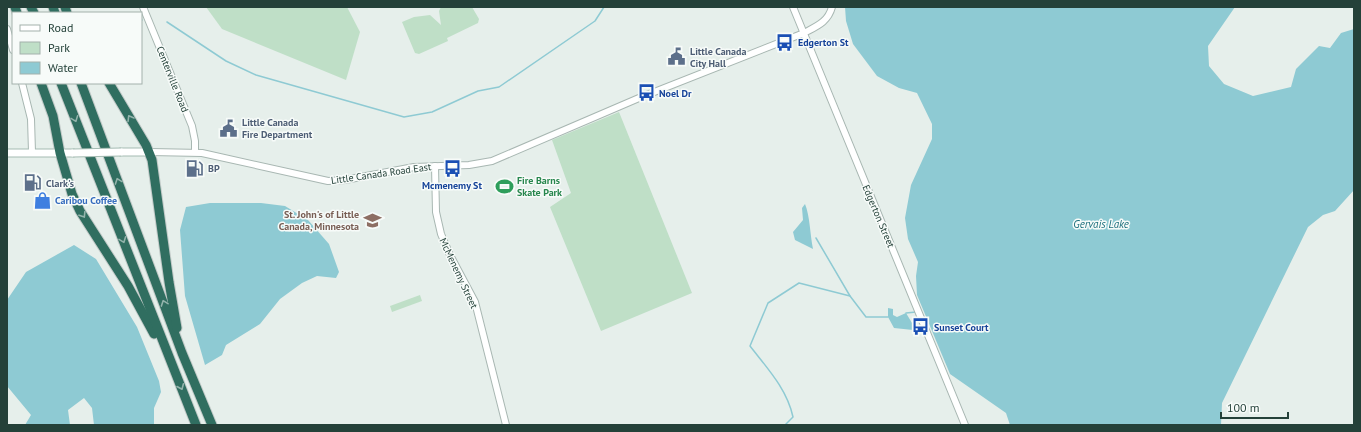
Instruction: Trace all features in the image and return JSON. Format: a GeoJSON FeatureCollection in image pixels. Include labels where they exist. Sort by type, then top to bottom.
{"type":"FeatureCollection","features":[{"type":"Feature","properties":{"kind":"highway"},"geometry":{"type":"LineString","coordinates":[[41,84],[53,116],[60,153],[72,194],[80,211],[128,286],[173,369]]}},
{"type":"Feature","properties":{"kind":"highway"},"geometry":{"type":"LineString","coordinates":[[61,84],[196,425]]}},
{"type":"Feature","properties":{"kind":"highway"},"geometry":{"type":"LineString","coordinates":[[81,84],[182,353],[212,425]]}},
{"type":"Feature","properties":{"kind":"highway"},"geometry":{"type":"LineString","coordinates":[[110,84],[150,152],[169,282],[182,353]]}},
{"type":"Feature","properties":{"kind":"main road","name":"Little Canada Road East"},"geometry":{"type":"LineString","coordinates":[[7,153],[150,152]]}},
{"type":"Feature","properties":{"kind":"street","name":"Centerville Road"},"geometry":{"type":"LineString","coordinates":[[143,7],[192,126],[195,141],[195,152]]}},
{"type":"Feature","properties":{"kind":"street","name":"Edgerton Street"},"geometry":{"type":"LineString","coordinates":[[793,7],[965,425]]}},
{"type":"Feature","properties":{"kind":"street","name":"Little Canada Road East"},"geometry":{"type":"LineString","coordinates":[[150,152],[195,152],[328,181],[345,180],[404,168],[481,164],[504,157],[614,108],[804,34],[825,21],[828,18],[832,7]]}},
{"type":"Feature","properties":{"kind":"street"},"geometry":{"type":"LineString","coordinates":[[7,29],[12,46]]}},
{"type":"Feature","properties":{"kind":"street"},"geometry":{"type":"LineString","coordinates":[[22,84],[31,119],[32,152]]}},
{"type":"Feature","properties":{"kind":"street","name":"McMenemy Street"},"geometry":{"type":"LineString","coordinates":[[435,166],[436,212],[441,234],[450,255],[475,302],[506,425]]}},
{"type":"Feature","properties":{"kind":"green space"},"geometry":{"type":"Polygon","coordinates":[[[206,7],[347,7],[360,32],[346,80],[222,29],[206,7]]]}},
{"type":"Feature","properties":{"kind":"green space"},"geometry":{"type":"Polygon","coordinates":[[[441,7],[472,7],[479,19],[478,23],[447,38],[448,41],[419,54],[415,53],[402,22],[414,17],[430,15],[441,25],[439,11],[441,7]]]}},
{"type":"Feature","properties":{"kind":"green space"},"geometry":{"type":"Polygon","coordinates":[[[619,112],[692,293],[601,331],[550,207],[571,193],[552,140],[619,112]]]}},
{"type":"Feature","properties":{"kind":"green space"},"geometry":{"type":"Polygon","coordinates":[[[420,295],[422,301],[392,312],[390,306],[420,295]]]}},
{"type":"Feature","properties":{"kind":"water","name":"Gervais Lake"},"geometry":{"type":"Polygon","coordinates":[[[845,7],[1235,7],[1208,46],[1209,66],[1224,84],[1253,96],[1291,87],[1296,69],[1319,46],[1330,48],[1341,33],[1354,29],[1354,190],[1335,211],[1323,215],[1308,227],[1222,403],[1221,425],[1010,425],[1006,413],[950,374],[917,295],[916,276],[918,262],[908,239],[905,218],[911,185],[932,139],[932,124],[917,93],[899,88],[877,76],[853,44],[846,21],[845,7]]]}},
{"type":"Feature","properties":{"kind":"water"},"geometry":{"type":"Polygon","coordinates":[[[210,203],[261,203],[285,206],[308,220],[329,244],[339,272],[336,278],[317,276],[302,283],[280,299],[260,324],[226,345],[222,355],[205,365],[185,296],[180,230],[186,207],[210,203]]]}},
{"type":"Feature","properties":{"kind":"water"},"geometry":{"type":"Polygon","coordinates":[[[805,204],[808,214],[813,249],[795,240],[793,232],[803,220],[802,208],[805,204]]]}},
{"type":"Feature","properties":{"kind":"water"},"geometry":{"type":"Polygon","coordinates":[[[74,245],[96,259],[137,327],[159,381],[161,392],[154,408],[154,425],[94,425],[92,408],[84,398],[68,410],[70,425],[25,425],[31,415],[7,386],[7,300],[26,272],[74,245]]]}},
{"type":"Feature","properties":{"kind":"water"},"geometry":{"type":"Polygon","coordinates":[[[888,308],[893,309],[893,315],[897,317],[906,313],[912,323],[913,330],[894,328],[888,317],[888,308]]]}},
{"type":"Feature","properties":{"kind":"waterway"},"geometry":{"type":"LineString","coordinates":[[167,22],[226,61],[256,75],[404,117],[432,112],[478,91],[499,87],[595,21],[604,7]]}},
{"type":"Feature","properties":{"kind":"waterway"},"geometry":{"type":"LineString","coordinates":[[816,238],[850,296],[866,317],[888,317]]}},
{"type":"Feature","properties":{"kind":"waterway"},"geometry":{"type":"LineString","coordinates":[[785,425],[793,417],[786,397],[776,379],[750,346],[768,303],[799,283],[850,296]]}},
{"type":"Feature","properties":{"kind":"waterway"},"geometry":{"type":"LineString","coordinates":[[906,313],[916,312]]}},
{"type":"Feature","properties":{"kind":"place","name":"Edgerton St"},"geometry":{"type":"Point","coordinates":[785,42]}},
{"type":"Feature","properties":{"kind":"place","name":"Little Canada City Hall"},"geometry":{"type":"Point","coordinates":[677,57]}},
{"type":"Feature","properties":{"kind":"place","name":"Noel Dr"},"geometry":{"type":"Point","coordinates":[646,93]}},
{"type":"Feature","properties":{"kind":"place","name":"Little Canada Fire Department"},"geometry":{"type":"Point","coordinates":[229,128]}},
{"type":"Feature","properties":{"kind":"place","name":"BP"},"geometry":{"type":"Point","coordinates":[195,168]}},
{"type":"Feature","properties":{"kind":"place","name":"Mcmenemy St"},"geometry":{"type":"Point","coordinates":[452,168]}},
{"type":"Feature","properties":{"kind":"place","name":"Clark's"},"geometry":{"type":"Point","coordinates":[33,183]}},
{"type":"Feature","properties":{"kind":"place","name":"Fire Barns Skate Park"},"geometry":{"type":"Point","coordinates":[504,186]}},
{"type":"Feature","properties":{"kind":"place","name":"Caribou Coffee"},"geometry":{"type":"Point","coordinates":[42,200]}},
{"type":"Feature","properties":{"kind":"place","name":"St. John's of Little Canada, Minnesota"},"geometry":{"type":"Point","coordinates":[372,220]}},
{"type":"Feature","properties":{"kind":"place","name":"Sunset Court"},"geometry":{"type":"Point","coordinates":[921,327]}}]}
